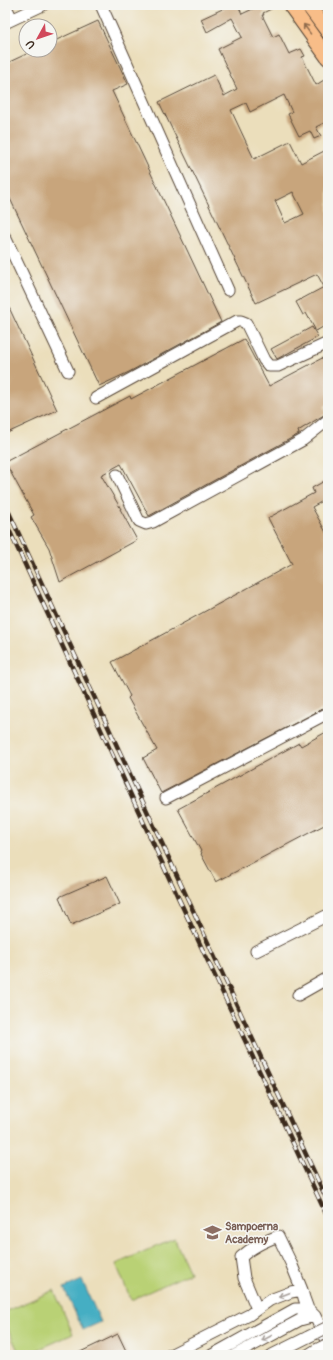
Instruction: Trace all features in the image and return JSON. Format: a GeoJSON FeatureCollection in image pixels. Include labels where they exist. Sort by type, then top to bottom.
{"type":"FeatureCollection","features":[{"type":"Feature","properties":{"kind":"main road"},"geometry":{"type":"LineString","coordinates":[[290,5],[328,58]]}},
{"type":"Feature","properties":{"kind":"main road"},"geometry":{"type":"LineString","coordinates":[[308,5],[328,32]]}},
{"type":"Feature","properties":{"kind":"street"},"geometry":{"type":"LineString","coordinates":[[5,5],[8,21],[43,5]]}},
{"type":"Feature","properties":{"kind":"street"},"geometry":{"type":"LineString","coordinates":[[102,5],[228,290]]}},
{"type":"Feature","properties":{"kind":"street"},"geometry":{"type":"LineString","coordinates":[[5,237],[68,371]]}},
{"type":"Feature","properties":{"kind":"street"},"geometry":{"type":"LineString","coordinates":[[96,398],[236,321],[246,323],[264,360],[269,366],[278,366],[328,342]]}},
{"type":"Feature","properties":{"kind":"street"},"geometry":{"type":"LineString","coordinates":[[117,474],[140,521],[146,524],[153,522],[303,440],[328,420]]}},
{"type":"Feature","properties":{"kind":"street"},"geometry":{"type":"LineString","coordinates":[[166,798],[328,714]]}},
{"type":"Feature","properties":{"kind":"street"},"geometry":{"type":"LineString","coordinates":[[256,951],[328,915]]}},
{"type":"Feature","properties":{"kind":"street"},"geometry":{"type":"LineString","coordinates":[[298,995],[328,978]]}},
{"type":"Feature","properties":{"kind":"street"},"geometry":{"type":"LineString","coordinates":[[257,1309],[244,1278],[241,1257],[250,1248],[278,1236],[302,1290],[304,1298],[328,1345],[312,1353]]}},
{"type":"Feature","properties":{"kind":"street"},"geometry":{"type":"LineString","coordinates":[[170,1355],[244,1317],[270,1300],[291,1292],[302,1290]]}},
{"type":"Feature","properties":{"kind":"street"},"geometry":{"type":"LineString","coordinates":[[212,1355],[295,1309],[312,1312]]}},
{"type":"Feature","properties":{"kind":"street"},"geometry":{"type":"LineString","coordinates":[[235,1355],[312,1312]]}},
{"type":"Feature","properties":{"kind":"street"},"geometry":{"type":"LineString","coordinates":[[244,1317],[249,1326],[274,1316],[276,1320]]}},
{"type":"Feature","properties":{"kind":"street"},"geometry":{"type":"LineString","coordinates":[[272,1355],[328,1326]]}},
{"type":"Feature","properties":{"kind":"green space"},"geometry":{"type":"Polygon","coordinates":[[[174,1238],[190,1273],[131,1300],[116,1264],[174,1238]]]}},
{"type":"Feature","properties":{"kind":"green space"},"geometry":{"type":"Polygon","coordinates":[[[54,1290],[73,1334],[26,1355],[20,1355],[5,1323],[5,1312],[54,1290]]]}},
{"type":"Feature","properties":{"kind":"water"},"geometry":{"type":"Polygon","coordinates":[[[82,1280],[101,1322],[83,1330],[64,1288],[82,1280]]]}},
{"type":"Feature","properties":{"kind":"building"},"geometry":{"type":"Polygon","coordinates":[[[231,5],[238,5],[242,14],[261,5],[279,5],[263,13],[264,15],[262,15],[273,37],[279,34],[289,54],[301,49],[305,56],[302,57],[316,85],[324,80],[328,87],[328,121],[316,127],[321,136],[314,139],[310,131],[299,136],[288,114],[292,112],[284,95],[250,112],[246,103],[231,110],[254,159],[290,141],[301,163],[328,149],[328,324],[316,331],[306,313],[303,315],[296,302],[324,287],[317,274],[256,303],[159,102],[214,75],[224,96],[237,89],[218,49],[242,37],[232,18],[207,32],[201,19],[231,5]],[[293,192],[275,201],[285,223],[304,214],[293,192]]]}},
{"type":"Feature","properties":{"kind":"building"},"geometry":{"type":"Polygon","coordinates":[[[98,21],[128,84],[112,91],[221,322],[129,372],[99,386],[5,188],[5,64],[18,58],[58,58],[58,39],[98,21]]]}},
{"type":"Feature","properties":{"kind":"building"},"geometry":{"type":"Polygon","coordinates":[[[5,299],[57,410],[5,434],[5,299]]]}},
{"type":"Feature","properties":{"kind":"building"},"geometry":{"type":"Polygon","coordinates":[[[312,327],[318,337],[277,359],[271,349],[312,327]]]}},
{"type":"Feature","properties":{"kind":"building"},"geometry":{"type":"Polygon","coordinates":[[[244,339],[269,386],[328,355],[328,404],[324,407],[327,413],[298,431],[299,434],[149,516],[121,464],[101,475],[137,540],[60,582],[49,548],[31,517],[34,515],[5,462],[130,396],[131,399],[244,339]]]}},
{"type":"Feature","properties":{"kind":"building"},"geometry":{"type":"Polygon","coordinates":[[[328,479],[328,498],[312,507],[328,536],[328,706],[161,793],[143,758],[157,750],[128,698],[130,696],[112,662],[292,564],[268,518],[314,493],[312,488],[328,479]]]}},
{"type":"Feature","properties":{"kind":"building"},"geometry":{"type":"Polygon","coordinates":[[[328,731],[328,823],[216,882],[178,809],[299,743],[301,746],[328,731]]]}},
{"type":"Feature","properties":{"kind":"building"},"geometry":{"type":"Polygon","coordinates":[[[107,876],[120,904],[71,925],[59,897],[107,876]]]}},
{"type":"Feature","properties":{"kind":"building"},"geometry":{"type":"Polygon","coordinates":[[[118,1334],[128,1355],[74,1355],[118,1334]]]}},
{"type":"Feature","properties":{"kind":"railway"},"geometry":{"type":"LineString","coordinates":[[5,504],[328,1202]]}},
{"type":"Feature","properties":{"kind":"railway"},"geometry":{"type":"LineString","coordinates":[[5,521],[170,880],[328,1218]]}},
{"type":"Feature","properties":{"kind":"place","name":"Sampoerna Academy"},"geometry":{"type":"Point","coordinates":[212,1232]}}]}
